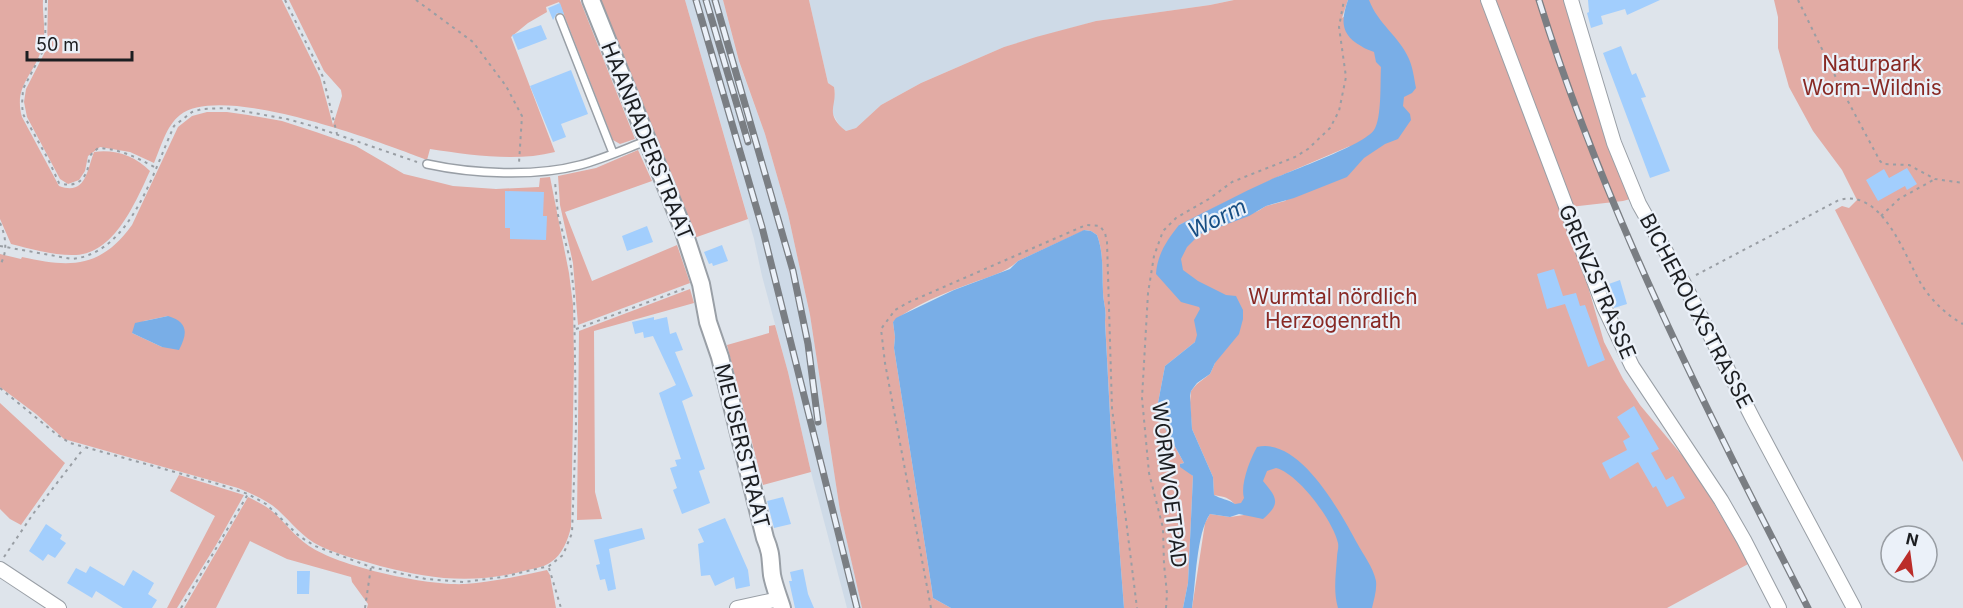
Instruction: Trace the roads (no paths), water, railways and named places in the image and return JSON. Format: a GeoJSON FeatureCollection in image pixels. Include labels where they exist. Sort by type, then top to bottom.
{"type":"FeatureCollection","features":[{"type":"Feature","properties":{"kind":"street","name":"HAANRADERSTRAAT"},"geometry":{"type":"LineString","coordinates":[[591,0],[683,229],[701,284]]}},
{"type":"Feature","properties":{"kind":"street","name":"GRENZSTRASSE"},"geometry":{"type":"LineString","coordinates":[[1488,0],[1604,307],[1632,366],[1721,500],[1779,608]]}},
{"type":"Feature","properties":{"kind":"street","name":"BICHEROUXSTRASSE"},"geometry":{"type":"LineString","coordinates":[[1571,0],[1614,143],[1639,204],[1683,282],[1854,608]]}},
{"type":"Feature","properties":{"kind":"street","name":"MEUSERSTRAAT"},"geometry":{"type":"LineString","coordinates":[[701,284],[708,322],[720,357],[765,538],[772,556],[772,575],[781,604]]}},
{"type":"Feature","properties":{"kind":"street"},"geometry":{"type":"LineString","coordinates":[[0,569],[59,608]]}},
{"type":"Feature","properties":{"kind":"street"},"geometry":{"type":"LineString","coordinates":[[736,608],[781,604]]}},
{"type":"Feature","properties":{"kind":"lane","name":"HAANRADERSTRAAT"},"geometry":{"type":"LineString","coordinates":[[560,18],[613,153]]}},
{"type":"Feature","properties":{"kind":"lane"},"geometry":{"type":"LineString","coordinates":[[427,164],[466,170],[518,172],[554,170],[581,165],[646,141]]}},
{"type":"Feature","properties":{"kind":"water","name":"Worm"},"geometry":{"type":"Polygon","coordinates":[[[1348,0],[1369,0],[1378,16],[1405,51],[1412,66],[1416,88],[1404,97],[1403,106],[1410,114],[1411,120],[1398,139],[1385,144],[1364,158],[1347,177],[1294,198],[1266,206],[1249,216],[1200,234],[1187,247],[1181,259],[1183,270],[1198,281],[1226,295],[1236,296],[1243,310],[1239,334],[1215,363],[1210,374],[1197,383],[1190,396],[1192,429],[1213,477],[1214,495],[1235,504],[1241,503],[1244,498],[1243,486],[1246,472],[1257,447],[1273,447],[1288,453],[1303,465],[1329,496],[1371,566],[1376,584],[1372,608],[1338,608],[1335,589],[1338,545],[1335,534],[1314,500],[1295,479],[1276,468],[1267,471],[1263,481],[1274,496],[1275,504],[1263,519],[1239,514],[1230,517],[1210,514],[1205,523],[1199,546],[1192,608],[1183,608],[1188,583],[1193,476],[1180,467],[1180,464],[1184,463],[1160,419],[1158,403],[1165,366],[1195,342],[1197,335],[1194,320],[1200,309],[1181,302],[1156,274],[1158,260],[1179,225],[1235,196],[1342,150],[1374,130],[1379,109],[1381,67],[1376,62],[1374,52],[1354,41],[1346,31],[1344,14],[1348,0]]]}},
{"type":"Feature","properties":{"kind":"water"},"geometry":{"type":"Polygon","coordinates":[[[1084,230],[1097,235],[1102,256],[1112,453],[1124,608],[951,608],[933,598],[894,348],[893,322],[896,318],[954,290],[1010,269],[1018,261],[1084,230]]]}},
{"type":"Feature","properties":{"kind":"water"},"geometry":{"type":"Polygon","coordinates":[[[168,316],[175,318],[183,325],[185,333],[179,350],[162,347],[132,333],[135,323],[168,316]]]}},
{"type":"Feature","properties":{"kind":"railway"},"geometry":{"type":"LineString","coordinates":[[696,0],[762,227],[857,608]]}},
{"type":"Feature","properties":{"kind":"railway"},"geometry":{"type":"LineString","coordinates":[[706,0],[748,142]]}},
{"type":"Feature","properties":{"kind":"railway"},"geometry":{"type":"LineString","coordinates":[[715,0],[793,271],[808,344],[818,422]]}},
{"type":"Feature","properties":{"kind":"railway"},"geometry":{"type":"LineString","coordinates":[[1539,0],[1565,79],[1626,234],[1696,385],[1808,608]]}},
{"type":"Feature","properties":{"kind":"park label","name":"Naturpark Worm-Wildnis"},"geometry":{"type":"Point","coordinates":[1872,76]}},
{"type":"Feature","properties":{"kind":"park label","name":"Wurmtal nördlich Herzogenrath"},"geometry":{"type":"Point","coordinates":[1333,309]}}]}
